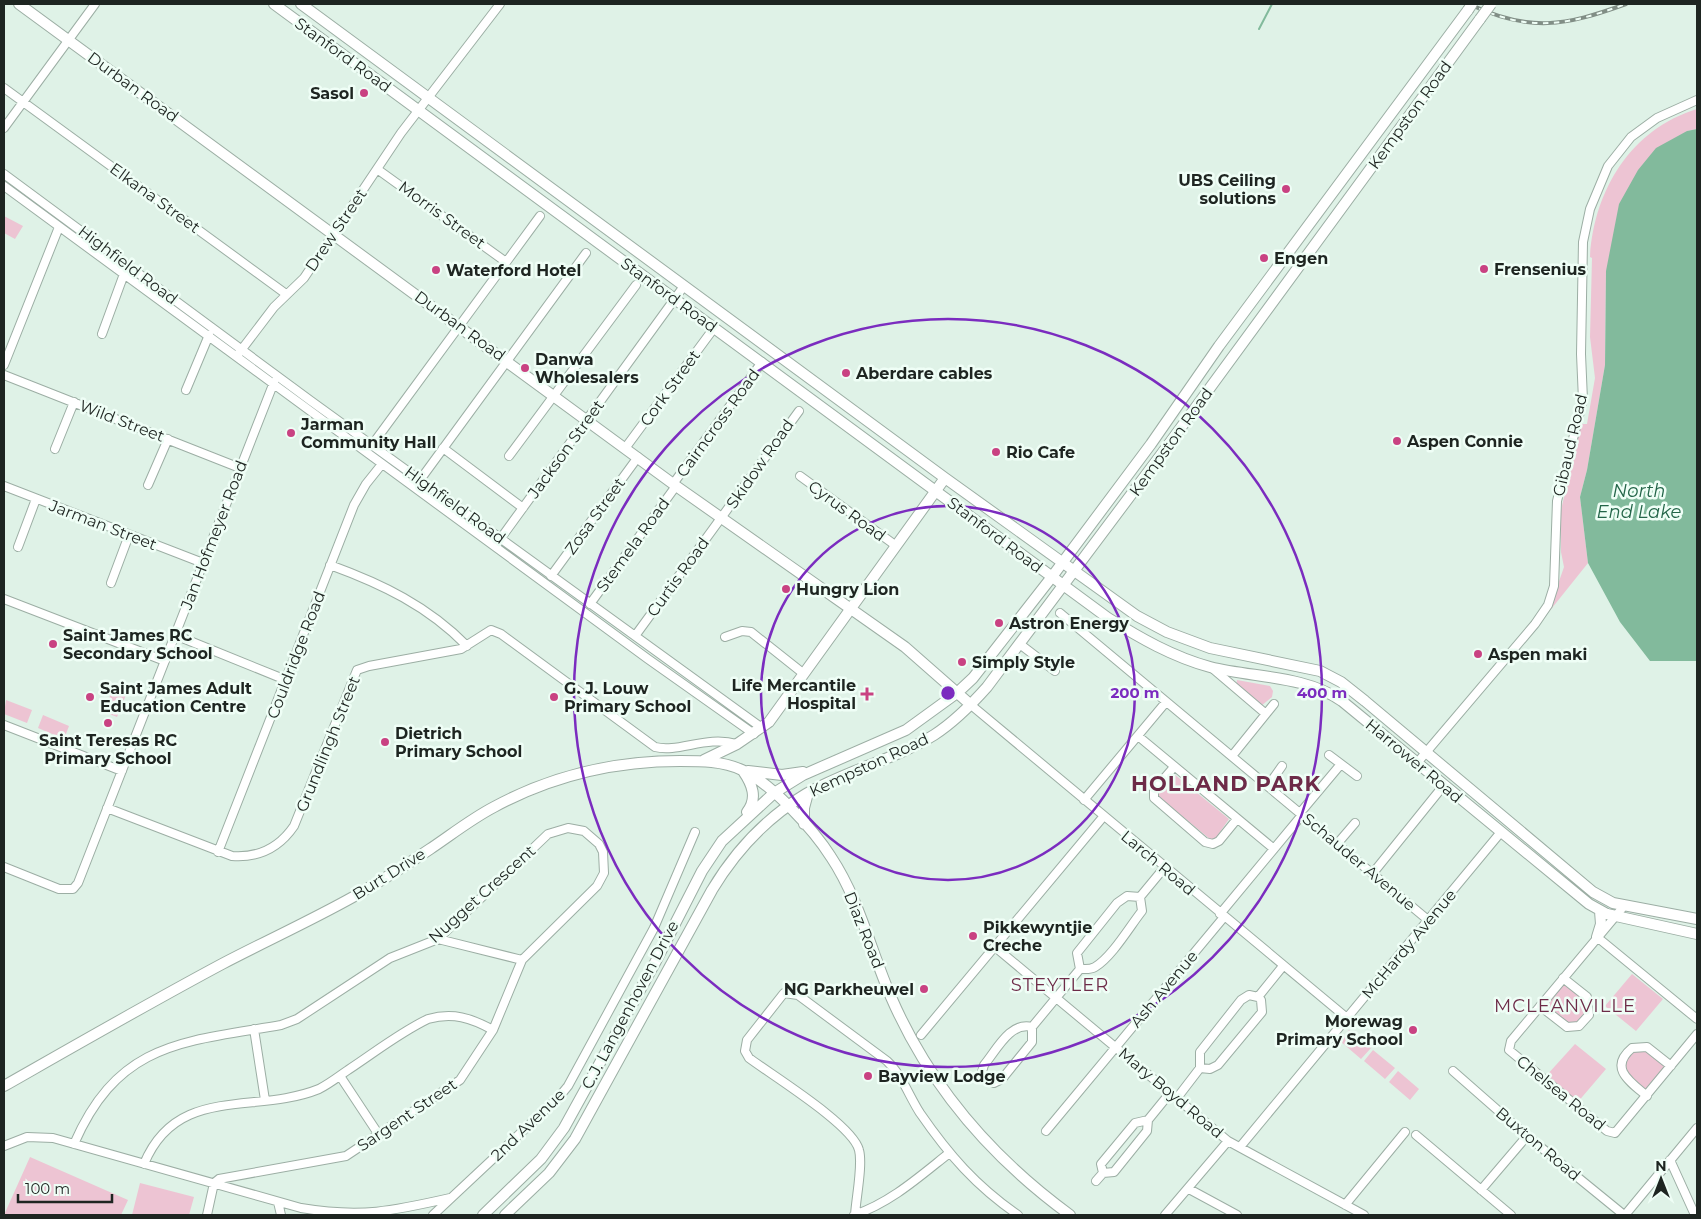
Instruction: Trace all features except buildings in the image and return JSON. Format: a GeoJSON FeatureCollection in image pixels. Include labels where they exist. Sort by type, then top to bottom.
{"type":"FeatureCollection","features":[{"type":"Feature","properties":{"kind":"main road","name":"Durban Road"},"geometry":{"type":"LineString","coordinates":[[19,4],[626,447],[675,485],[905,647],[971,705]]}},
{"type":"Feature","properties":{"kind":"main road","name":"Stanford Road"},"geometry":{"type":"LineString","coordinates":[[274,4],[1064,586]]}},
{"type":"Feature","properties":{"kind":"main road","name":"Stanford Road"},"geometry":{"type":"LineString","coordinates":[[301,4],[1075,572]]}},
{"type":"Feature","properties":{"kind":"main road","name":"Kempston Road"},"geometry":{"type":"LineString","coordinates":[[787,806],[808,793],[914,746],[948,726],[971,705],[1021,645],[1492,4]]}},
{"type":"Feature","properties":{"kind":"main road","name":"Kempston Road"},"geometry":{"type":"LineString","coordinates":[[774,793],[820,768],[888,739],[930,714],[957,693],[989,659],[1051,578],[1470,7]]}},
{"type":"Feature","properties":{"kind":"main road"},"geometry":{"type":"LineString","coordinates":[[701,761],[737,744],[758,731],[804,674],[945,478]]}},
{"type":"Feature","properties":{"kind":"main road","name":"Harrower Road"},"geometry":{"type":"LineString","coordinates":[[1075,572],[1137,616],[1184,639],[1210,648],[1304,667],[1327,674],[1348,688],[1593,892],[1608,901],[1624,906],[1697,919]]}},
{"type":"Feature","properties":{"kind":"main road","name":"Harrower Road"},"geometry":{"type":"LineString","coordinates":[[1064,586],[1108,618],[1160,648],[1210,667],[1322,689],[1342,701],[1581,898],[1600,911],[1697,934]]}},
{"type":"Feature","properties":{"kind":"main road"},"geometry":{"type":"LineString","coordinates":[[1054,600],[1062,596],[1069,597],[1097,616],[1108,618]]}},
{"type":"Feature","properties":{"kind":"main road","name":"Burt Drive"},"geometry":{"type":"LineString","coordinates":[[4,1086],[173,990],[352,898],[385,879],[489,809],[547,782],[588,769],[642,762],[701,761],[723,764],[756,777],[787,806]]}},
{"type":"Feature","properties":{"kind":"main road"},"geometry":{"type":"LineString","coordinates":[[742,770],[782,775],[820,768]]}},
{"type":"Feature","properties":{"kind":"main road"},"geometry":{"type":"LineString","coordinates":[[728,834],[752,802],[752,788],[742,770]]}},
{"type":"Feature","properties":{"kind":"main road","name":"C.J. Langenhoven Drive"},"geometry":{"type":"LineString","coordinates":[[483,1215],[542,1159],[564,1128],[656,961],[702,871],[728,834],[774,793]]}},
{"type":"Feature","properties":{"kind":"main road"},"geometry":{"type":"LineString","coordinates":[[804,824],[804,808],[808,793]]}},
{"type":"Feature","properties":{"kind":"main road","name":"C.J. Langenhoven Drive"},"geometry":{"type":"LineString","coordinates":[[505,1215],[549,1173],[575,1139],[729,862],[759,829],[787,806]]}},
{"type":"Feature","properties":{"kind":"main road","name":"Diaz Road"},"geometry":{"type":"LineString","coordinates":[[787,806],[826,850],[839,870],[893,1002],[931,1075],[985,1142],[1024,1179],[1070,1215]]}},
{"type":"Feature","properties":{"kind":"main road"},"geometry":{"type":"LineString","coordinates":[[1492,825],[1501,815]]}},
{"type":"Feature","properties":{"kind":"main road"},"geometry":{"type":"LineString","coordinates":[[1598,937],[1601,924],[1600,911]]}},
{"type":"Feature","properties":{"kind":"street"},"geometry":{"type":"LineString","coordinates":[[4,128],[94,4]]}},
{"type":"Feature","properties":{"kind":"street","name":"Drew Street"},"geometry":{"type":"LineString","coordinates":[[239,353],[286,294],[304,278],[377,169],[500,4]]}},
{"type":"Feature","properties":{"kind":"street","name":"Elkana Street"},"geometry":{"type":"LineString","coordinates":[[4,88],[286,294]]}},
{"type":"Feature","properties":{"kind":"street","name":"Gibaud Road"},"geometry":{"type":"LineString","coordinates":[[1417,763],[1543,614],[1552,594],[1555,574],[1557,501],[1583,400],[1581,354],[1583,242],[1589,215],[1598,186],[1614,158],[1637,132],[1672,110],[1697,100]]}},
{"type":"Feature","properties":{"kind":"street","name":"Morris Street"},"geometry":{"type":"LineString","coordinates":[[377,169],[506,262]]}},
{"type":"Feature","properties":{"kind":"street","name":"Highfield Road"},"geometry":{"type":"LineString","coordinates":[[4,174],[239,353],[273,384],[648,659],[758,731]]}},
{"type":"Feature","properties":{"kind":"street","name":"Highfield Road"},"geometry":{"type":"LineString","coordinates":[[4,186],[209,335],[277,375],[635,636],[758,731]]}},
{"type":"Feature","properties":{"kind":"street"},"geometry":{"type":"LineString","coordinates":[[372,445],[540,216]]}},
{"type":"Feature","properties":{"kind":"street"},"geometry":{"type":"LineString","coordinates":[[4,365],[59,227]]}},
{"type":"Feature","properties":{"kind":"street"},"geometry":{"type":"LineString","coordinates":[[420,480],[586,253]]}},
{"type":"Feature","properties":{"kind":"street"},"geometry":{"type":"LineString","coordinates":[[102,334],[124,274]]}},
{"type":"Feature","properties":{"kind":"street"},"geometry":{"type":"LineString","coordinates":[[509,456],[636,285]]}},
{"type":"Feature","properties":{"kind":"street","name":"Jackson Street"},"geometry":{"type":"LineString","coordinates":[[500,538],[684,286]]}},
{"type":"Feature","properties":{"kind":"street","name":"Cork Street"},"geometry":{"type":"LineString","coordinates":[[626,447],[714,328]]}},
{"type":"Feature","properties":{"kind":"street"},"geometry":{"type":"LineString","coordinates":[[186,390],[209,335]]}},
{"type":"Feature","properties":{"kind":"street","name":"Cairncross Road"},"geometry":{"type":"LineString","coordinates":[[675,485],[762,362]]}},
{"type":"Feature","properties":{"kind":"street","name":"Wild Street"},"geometry":{"type":"LineString","coordinates":[[4,375],[240,468]]}},
{"type":"Feature","properties":{"kind":"street","name":"Jan Hofmeyer Road"},"geometry":{"type":"LineString","coordinates":[[4,867],[58,889],[73,888],[78,883],[277,375]]}},
{"type":"Feature","properties":{"kind":"street"},"geometry":{"type":"LineString","coordinates":[[55,449],[74,402]]}},
{"type":"Feature","properties":{"kind":"street","name":"Skidow Road"},"geometry":{"type":"LineString","coordinates":[[722,518],[798,411]]}},
{"type":"Feature","properties":{"kind":"street"},"geometry":{"type":"LineString","coordinates":[[148,485],[168,439]]}},
{"type":"Feature","properties":{"kind":"street"},"geometry":{"type":"LineString","coordinates":[[443,448],[523,508]]}},
{"type":"Feature","properties":{"kind":"street","name":"Zosa Street"},"geometry":{"type":"LineString","coordinates":[[551,576],[638,457]]}},
{"type":"Feature","properties":{"kind":"street","name":"Couldridge Road"},"geometry":{"type":"LineString","coordinates":[[218,852],[357,498],[382,464]]}},
{"type":"Feature","properties":{"kind":"street","name":"Cyrus Road"},"geometry":{"type":"LineString","coordinates":[[800,476],[895,545]]}},
{"type":"Feature","properties":{"kind":"street","name":"Stemela Road"},"geometry":{"type":"LineString","coordinates":[[590,604],[675,485]]}},
{"type":"Feature","properties":{"kind":"street","name":"Jarman Street"},"geometry":{"type":"LineString","coordinates":[[4,486],[203,563]]}},
{"type":"Feature","properties":{"kind":"street"},"geometry":{"type":"LineString","coordinates":[[18,547],[36,499]]}},
{"type":"Feature","properties":{"kind":"street","name":"Curtis Road"},"geometry":{"type":"LineString","coordinates":[[635,636],[722,518]]}},
{"type":"Feature","properties":{"kind":"street"},"geometry":{"type":"LineString","coordinates":[[111,583],[129,535]]}},
{"type":"Feature","properties":{"kind":"street"},"geometry":{"type":"LineString","coordinates":[[330,565],[382,585],[402,596],[449,629],[467,646]]}},
{"type":"Feature","properties":{"kind":"street"},"geometry":{"type":"LineString","coordinates":[[4,599],[165,661]]}},
{"type":"Feature","properties":{"kind":"street","name":"Schauder Avenue"},"geometry":{"type":"LineString","coordinates":[[1060,612],[1428,920]]}},
{"type":"Feature","properties":{"kind":"street","name":"Grundlingh Street"},"geometry":{"type":"LineString","coordinates":[[218,852],[241,856],[257,854],[276,846],[290,833],[300,814],[357,670],[467,646],[487,631],[495,630],[655,747],[671,748],[705,741],[737,744]]}},
{"type":"Feature","properties":{"kind":"street"},"geometry":{"type":"LineString","coordinates":[[725,638],[748,631],[804,674]]}},
{"type":"Feature","properties":{"kind":"street"},"geometry":{"type":"LineString","coordinates":[[175,635],[286,680]]}},
{"type":"Feature","properties":{"kind":"street"},"geometry":{"type":"LineString","coordinates":[[1021,645],[1055,671]]}},
{"type":"Feature","properties":{"kind":"street"},"geometry":{"type":"LineString","coordinates":[[1210,667],[1266,714]]}},
{"type":"Feature","properties":{"kind":"street"},"geometry":{"type":"LineString","coordinates":[[1084,800],[1166,702]]}},
{"type":"Feature","properties":{"kind":"street"},"geometry":{"type":"LineString","coordinates":[[1232,756],[1274,704]]}},
{"type":"Feature","properties":{"kind":"street","name":"Larch Road"},"geometry":{"type":"LineString","coordinates":[[971,705],[1164,868],[1347,1018]]}},
{"type":"Feature","properties":{"kind":"street"},"geometry":{"type":"LineString","coordinates":[[4,725],[122,771]]}},
{"type":"Feature","properties":{"kind":"street"},"geometry":{"type":"LineString","coordinates":[[1138,736],[1274,849]]}},
{"type":"Feature","properties":{"kind":"street"},"geometry":{"type":"LineString","coordinates":[[1329,755],[1357,776]]}},
{"type":"Feature","properties":{"kind":"street","name":"Ash Avenue"},"geometry":{"type":"LineString","coordinates":[[1046,1131],[1116,1047],[1341,764]]}},
{"type":"Feature","properties":{"kind":"street"},"geometry":{"type":"LineString","coordinates":[[1268,786],[1282,766]]}},
{"type":"Feature","properties":{"kind":"street"},"geometry":{"type":"LineString","coordinates":[[1174,767],[1154,790],[1154,798],[1198,836],[1209,844],[1216,842],[1237,819]]}},
{"type":"Feature","properties":{"kind":"street"},"geometry":{"type":"LineString","coordinates":[[1373,873],[1444,785]]}},
{"type":"Feature","properties":{"kind":"street"},"geometry":{"type":"LineString","coordinates":[[107,808],[218,852]]}},
{"type":"Feature","properties":{"kind":"street"},"geometry":{"type":"LineString","coordinates":[[921,1035],[1103,817]]}},
{"type":"Feature","properties":{"kind":"street"},"geometry":{"type":"LineString","coordinates":[[1337,844],[1355,823]]}},
{"type":"Feature","properties":{"kind":"street","name":"Nugget Crescent"},"geometry":{"type":"LineString","coordinates":[[74,1144],[89,1113],[100,1096],[141,1060],[180,1043],[254,1030],[297,1019],[390,958],[438,939],[548,834],[564,828],[573,828],[584,831],[593,837]]}},
{"type":"Feature","properties":{"kind":"street","name":"2nd Avenue"},"geometry":{"type":"LineString","coordinates":[[433,1215],[559,1097],[568,1086],[654,928],[695,832]]}},
{"type":"Feature","properties":{"kind":"street","name":"McHardy Avenue"},"geometry":{"type":"LineString","coordinates":[[1240,1147],[1501,832]]}},
{"type":"Feature","properties":{"kind":"street","name":"Sargent Street"},"geometry":{"type":"LineString","coordinates":[[214,1183],[225,1178],[341,1158],[460,1080],[493,1030],[522,960],[601,880],[604,873],[605,858],[599,844],[593,837]]}},
{"type":"Feature","properties":{"kind":"street"},"geometry":{"type":"LineString","coordinates":[[1080,968],[1089,969],[1097,966],[1109,953],[1142,911],[1140,896],[1164,868]]}},
{"type":"Feature","properties":{"kind":"street"},"geometry":{"type":"LineString","coordinates":[[1032,1027],[1022,1025],[1013,1029],[984,1065],[982,1082],[994,1083],[1002,1079],[1032,1042],[1032,1027],[1080,968],[1078,953],[1117,903],[1127,896],[1140,896]]}},
{"type":"Feature","properties":{"kind":"street"},"geometry":{"type":"LineString","coordinates":[[1564,978],[1587,997],[1589,1015],[1578,1026],[1567,1027],[1540,1006],[1624,906]]}},
{"type":"Feature","properties":{"kind":"street"},"geometry":{"type":"LineString","coordinates":[[1598,937],[1697,1019]]}},
{"type":"Feature","properties":{"kind":"street"},"geometry":{"type":"LineString","coordinates":[[438,939],[522,960]]}},
{"type":"Feature","properties":{"kind":"street","name":"Mary Boyd Road"},"geometry":{"type":"LineString","coordinates":[[995,947],[1228,1141],[1364,1215]]}},
{"type":"Feature","properties":{"kind":"street"},"geometry":{"type":"LineString","coordinates":[[1258,997],[1283,966]]}},
{"type":"Feature","properties":{"kind":"street"},"geometry":{"type":"LineString","coordinates":[[948,1154],[874,1212],[854,1215],[860,1156],[854,1138],[837,1122],[749,1058],[745,1051],[747,1040],[781,995],[791,992],[798,996],[887,1061],[896,1070],[914,1102],[948,1154],[996,1199],[1018,1215]]}},
{"type":"Feature","properties":{"kind":"street"},"geometry":{"type":"LineString","coordinates":[[1103,1173],[1101,1164],[1135,1123],[1148,1120],[1200,1068],[1200,1052],[1241,1000],[1250,996],[1258,997],[1263,1004],[1262,1012],[1218,1065],[1210,1069],[1200,1068]]}},
{"type":"Feature","properties":{"kind":"street","name":"Chelsea Road"},"geometry":{"type":"LineString","coordinates":[[1540,1006],[1511,1041],[1509,1050],[1608,1131],[1615,1134],[1647,1096]]}},
{"type":"Feature","properties":{"kind":"street"},"geometry":{"type":"LineString","coordinates":[[144,1164],[156,1140],[168,1127],[185,1116],[215,1108],[319,1089],[428,1019],[448,1015],[462,1016],[493,1030]]}},
{"type":"Feature","properties":{"kind":"street"},"geometry":{"type":"LineString","coordinates":[[254,1030],[265,1100]]}},
{"type":"Feature","properties":{"kind":"street"},"geometry":{"type":"LineString","coordinates":[[1671,1066],[1647,1047],[1632,1048],[1623,1057],[1621,1062],[1624,1076],[1647,1096],[1697,1034]]}},
{"type":"Feature","properties":{"kind":"street","name":"Buxton Road"},"geometry":{"type":"LineString","coordinates":[[1453,1071],[1527,1136],[1625,1215]]}},
{"type":"Feature","properties":{"kind":"street"},"geometry":{"type":"LineString","coordinates":[[340,1076],[379,1134]]}},
{"type":"Feature","properties":{"kind":"street"},"geometry":{"type":"LineString","coordinates":[[1096,1181],[1103,1173],[1114,1172],[1147,1131],[1148,1120]]}},
{"type":"Feature","properties":{"kind":"street"},"geometry":{"type":"LineString","coordinates":[[1625,1215],[1697,1128]]}},
{"type":"Feature","properties":{"kind":"street"},"geometry":{"type":"LineString","coordinates":[[1345,1205],[1405,1132]]}},
{"type":"Feature","properties":{"kind":"street"},"geometry":{"type":"LineString","coordinates":[[1416,1134],[1512,1215]]}},
{"type":"Feature","properties":{"kind":"street"},"geometry":{"type":"LineString","coordinates":[[1482,1190],[1527,1136]]}},
{"type":"Feature","properties":{"kind":"street"},"geometry":{"type":"LineString","coordinates":[[4,1146],[20,1139],[53,1138],[278,1202],[330,1213],[371,1214],[395,1211],[452,1198]]}},
{"type":"Feature","properties":{"kind":"street"},"geometry":{"type":"LineString","coordinates":[[1165,1215],[1228,1141]]}},
{"type":"Feature","properties":{"kind":"street"},"geometry":{"type":"LineString","coordinates":[[1670,1160],[1695,1215]]}},
{"type":"Feature","properties":{"kind":"street"},"geometry":{"type":"LineString","coordinates":[[207,1215],[214,1183]]}},
{"type":"Feature","properties":{"kind":"street"},"geometry":{"type":"LineString","coordinates":[[1188,1188],[1237,1215]]}},
{"type":"Feature","properties":{"kind":"street"},"geometry":{"type":"LineString","coordinates":[[278,1202],[281,1215]]}},
{"type":"Feature","properties":{"kind":"shaded area"},"geometry":{"type":"Polygon","coordinates":[[[1697,109],[1697,129],[1687,131],[1606,271],[1605,365],[1587,470],[1580,497],[1588,563],[1548,613],[1564,567],[1561,552],[1561,510],[1581,424],[1587,424],[1595,378],[1590,337],[1592,258],[1590,257],[1593,232],[1599,208],[1608,186],[1620,165],[1635,147],[1653,131],[1674,118],[1697,109]]]}},
{"type":"Feature","properties":{"kind":"shaded area"},"geometry":{"type":"Polygon","coordinates":[[[4,216],[23,226],[15,239],[4,233],[4,216]]]}},
{"type":"Feature","properties":{"kind":"shaded area"},"geometry":{"type":"Polygon","coordinates":[[[1237,680],[1270,686],[1273,691],[1272,697],[1261,706],[1236,686],[1237,680]]]}},
{"type":"Feature","properties":{"kind":"shaded area"},"geometry":{"type":"Polygon","coordinates":[[[114,685],[128,690],[117,717],[104,712],[114,685]]]}},
{"type":"Feature","properties":{"kind":"shaded area"},"geometry":{"type":"Polygon","coordinates":[[[6,700],[32,710],[27,723],[4,714],[6,700]]]}},
{"type":"Feature","properties":{"kind":"shaded area"},"geometry":{"type":"Polygon","coordinates":[[[43,715],[69,726],[64,739],[38,728],[43,715]]]}},
{"type":"Feature","properties":{"kind":"shaded area"},"geometry":{"type":"Polygon","coordinates":[[[1174,774],[1229,819],[1215,839],[1211,840],[1159,797],[1158,793],[1174,774]]]}},
{"type":"Feature","properties":{"kind":"shaded area"},"geometry":{"type":"Polygon","coordinates":[[[1632,974],[1663,999],[1636,1031],[1605,1006],[1632,974]]]}},
{"type":"Feature","properties":{"kind":"shaded area"},"geometry":{"type":"Polygon","coordinates":[[[1563,984],[1586,1000],[1588,1014],[1579,1024],[1565,1025],[1546,1009],[1546,1004],[1563,984]]]}},
{"type":"Feature","properties":{"kind":"shaded area"},"geometry":{"type":"Polygon","coordinates":[[[1349,1030],[1371,1048],[1361,1059],[1340,1041],[1349,1030]]]}},
{"type":"Feature","properties":{"kind":"shaded area"},"geometry":{"type":"Polygon","coordinates":[[[1575,1044],[1606,1069],[1577,1103],[1546,1076],[1575,1044]]]}},
{"type":"Feature","properties":{"kind":"shaded area"},"geometry":{"type":"Polygon","coordinates":[[[1646,1049],[1665,1067],[1646,1090],[1625,1074],[1623,1060],[1632,1050],[1646,1049]]]}},
{"type":"Feature","properties":{"kind":"shaded area"},"geometry":{"type":"Polygon","coordinates":[[[1373,1050],[1395,1068],[1385,1079],[1364,1061],[1373,1050]]]}},
{"type":"Feature","properties":{"kind":"shaded area"},"geometry":{"type":"Polygon","coordinates":[[[1398,1071],[1419,1089],[1410,1100],[1389,1082],[1398,1071]]]}},
{"type":"Feature","properties":{"kind":"shaded area"},"geometry":{"type":"Polygon","coordinates":[[[30,1157],[128,1200],[121,1215],[4,1215],[30,1157]]]}},
{"type":"Feature","properties":{"kind":"shaded area"},"geometry":{"type":"Polygon","coordinates":[[[140,1183],[194,1197],[189,1215],[132,1215],[140,1183]]]}},
{"type":"Feature","properties":{"kind":"water","name":"North End Lake"},"geometry":{"type":"Polygon","coordinates":[[[1697,129],[1697,661],[1650,661],[1620,622],[1588,563],[1580,497],[1587,470],[1605,365],[1606,271],[1619,204],[1638,170],[1656,148],[1687,131],[1697,129]]]}},
{"type":"Feature","properties":{"kind":"waterway"},"geometry":{"type":"LineString","coordinates":[[1259,29],[1272,4]]}},
{"type":"Feature","properties":{"kind":"railway"},"geometry":{"type":"LineString","coordinates":[[1469,4],[1491,13],[1529,23],[1566,21],[1604,12],[1626,4]]}},
{"type":"Feature","properties":{"kind":"place","name":"Sasol"},"geometry":{"type":"Point","coordinates":[364,93]}},
{"type":"Feature","properties":{"kind":"place","name":"UBS Ceiling solutions"},"geometry":{"type":"Point","coordinates":[1286,189]}},
{"type":"Feature","properties":{"kind":"place","name":"Engen"},"geometry":{"type":"Point","coordinates":[1264,258]}},
{"type":"Feature","properties":{"kind":"place","name":"Frensenius"},"geometry":{"type":"Point","coordinates":[1484,269]}},
{"type":"Feature","properties":{"kind":"place","name":"Waterford Hotel"},"geometry":{"type":"Point","coordinates":[436,270]}},
{"type":"Feature","properties":{"kind":"place","name":"Danwa Wholesalers"},"geometry":{"type":"Point","coordinates":[525,368]}},
{"type":"Feature","properties":{"kind":"place","name":"Aberdare cables"},"geometry":{"type":"Point","coordinates":[846,373]}},
{"type":"Feature","properties":{"kind":"place","name":"Jarman Community Hall"},"geometry":{"type":"Point","coordinates":[291,433]}},
{"type":"Feature","properties":{"kind":"place","name":"Aspen Connie"},"geometry":{"type":"Point","coordinates":[1397,441]}},
{"type":"Feature","properties":{"kind":"place","name":"Rio Cafe"},"geometry":{"type":"Point","coordinates":[996,452]}},
{"type":"Feature","properties":{"kind":"place","name":"Hungry Lion"},"geometry":{"type":"Point","coordinates":[786,589]}},
{"type":"Feature","properties":{"kind":"place","name":"Astron Energy"},"geometry":{"type":"Point","coordinates":[999,623]}},
{"type":"Feature","properties":{"kind":"place","name":"Saint James RC Secondary School"},"geometry":{"type":"Point","coordinates":[53,644]}},
{"type":"Feature","properties":{"kind":"place","name":"Aspen maki"},"geometry":{"type":"Point","coordinates":[1478,654]}},
{"type":"Feature","properties":{"kind":"place","name":"Simply Style"},"geometry":{"type":"Point","coordinates":[962,662]}},
{"type":"Feature","properties":{"kind":"place","name":"Life Mercantile Hospital"},"geometry":{"type":"Point","coordinates":[867,694]}},
{"type":"Feature","properties":{"kind":"place","name":"Saint James Adult Education Centre"},"geometry":{"type":"Point","coordinates":[90,697]}},
{"type":"Feature","properties":{"kind":"place","name":"G. J. Louw Primary School"},"geometry":{"type":"Point","coordinates":[554,697]}},
{"type":"Feature","properties":{"kind":"place","name":"Saint Teresas RC Primary School"},"geometry":{"type":"Point","coordinates":[108,723]}},
{"type":"Feature","properties":{"kind":"place","name":"Dietrich Primary School"},"geometry":{"type":"Point","coordinates":[385,742]}},
{"type":"Feature","properties":{"kind":"place","name":"Pikkewyntjie Creche"},"geometry":{"type":"Point","coordinates":[973,936]}},
{"type":"Feature","properties":{"kind":"place","name":"NG Parkheuwel"},"geometry":{"type":"Point","coordinates":[924,989]}},
{"type":"Feature","properties":{"kind":"place","name":"Morewag Primary School"},"geometry":{"type":"Point","coordinates":[1413,1030]}},
{"type":"Feature","properties":{"kind":"place","name":"Bayview Lodge"},"geometry":{"type":"Point","coordinates":[868,1076]}},
{"type":"Feature","properties":{"kind":"district","name":"HOLLAND PARK"},"geometry":{"type":"Point","coordinates":[1226,783]}},
{"type":"Feature","properties":{"kind":"district","name":"STEYTLER"},"geometry":{"type":"Point","coordinates":[1060,985]}},
{"type":"Feature","properties":{"kind":"district","name":"MCLEANVILLE"},"geometry":{"type":"Point","coordinates":[1565,1006]}}]}
